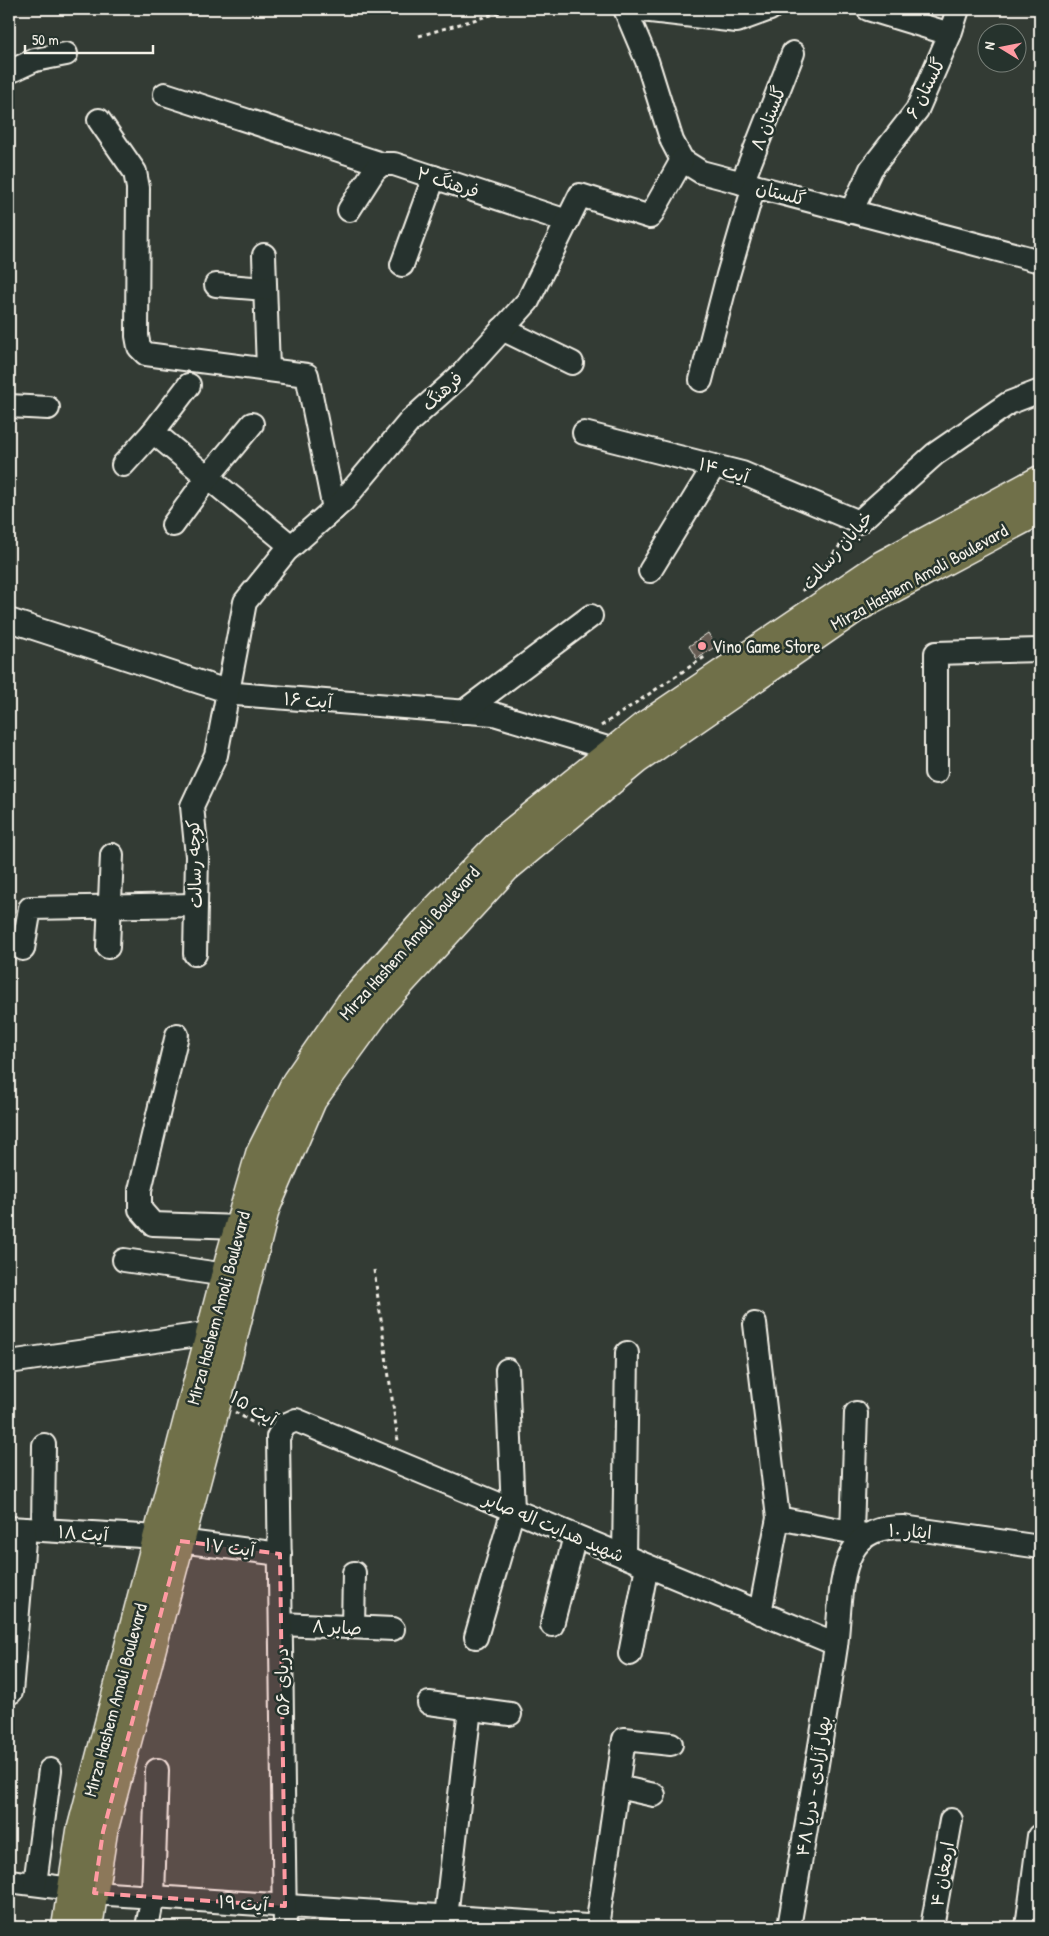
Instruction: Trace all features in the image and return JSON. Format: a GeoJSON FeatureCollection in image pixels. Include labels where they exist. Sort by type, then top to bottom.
{"type":"FeatureCollection","features":[{"type":"Feature","properties":{"kind":"main road","name":"Mirza Hashem Amoli Boulevard"},"geometry":{"type":"LineString","coordinates":[[214,1367],[210,1333],[260,1154],[292,1090],[350,1004],[423,923],[505,838],[643,727],[882,565],[1040,480]]}},
{"type":"Feature","properties":{"kind":"main road","name":"Mirza Hashem Amoli Boulevard"},"geometry":{"type":"LineString","coordinates":[[88,1927],[82,1891],[81,1831],[208,1404],[214,1367],[265,1210],[312,1100],[383,1002],[506,868],[636,760],[729,668],[856,608],[1040,510]]}},
{"type":"Feature","properties":{"kind":"main road","name":"Mirza Hashem Amoli Boulevard"},"geometry":{"type":"LineString","coordinates":[[66,1927],[82,1891]]}},
{"type":"Feature","properties":{"kind":"street"},"geometry":{"type":"LineString","coordinates":[[625,9],[647,61],[672,141],[682,160]]}},
{"type":"Feature","properties":{"kind":"street"},"geometry":{"type":"LineString","coordinates":[[633,9],[737,20],[770,9]]}},
{"type":"Feature","properties":{"kind":"street"},"geometry":{"type":"LineString","coordinates":[[868,9],[950,34]]}},
{"type":"Feature","properties":{"kind":"street","name":"گلستان ۶"},"geometry":{"type":"LineString","coordinates":[[851,212],[871,169],[918,110],[950,34],[958,9]]}},
{"type":"Feature","properties":{"kind":"street","name":"گلستان ۸"},"geometry":{"type":"LineString","coordinates":[[701,380],[728,275],[748,185],[793,53]]}},
{"type":"Feature","properties":{"kind":"street"},"geometry":{"type":"LineString","coordinates":[[9,72],[35,60],[66,54]]}},
{"type":"Feature","properties":{"kind":"street","name":"فرهنگ ۲"},"geometry":{"type":"LineString","coordinates":[[165,94],[382,164],[394,164],[567,221]]}},
{"type":"Feature","properties":{"kind":"street"},"geometry":{"type":"LineString","coordinates":[[99,120],[135,172],[138,188],[137,336],[139,347],[146,354],[307,375],[334,509]]}},
{"type":"Feature","properties":{"kind":"street","name":"گلستان"},"geometry":{"type":"LineString","coordinates":[[682,160],[701,172],[1040,262]]}},
{"type":"Feature","properties":{"kind":"street","name":"فرهنگ"},"geometry":{"type":"LineString","coordinates":[[228,691],[244,602],[291,546],[343,501],[410,421],[461,375],[528,301],[580,196],[650,217],[682,160]]}},
{"type":"Feature","properties":{"kind":"street"},"geometry":{"type":"LineString","coordinates":[[349,210],[374,171],[382,164]]}},
{"type":"Feature","properties":{"kind":"street"},"geometry":{"type":"LineString","coordinates":[[402,265],[434,177]]}},
{"type":"Feature","properties":{"kind":"street"},"geometry":{"type":"LineString","coordinates":[[264,255],[268,369]]}},
{"type":"Feature","properties":{"kind":"street"},"geometry":{"type":"LineString","coordinates":[[216,285],[265,289]]}},
{"type":"Feature","properties":{"kind":"street"},"geometry":{"type":"LineString","coordinates":[[502,329],[572,363]]}},
{"type":"Feature","properties":{"kind":"street"},"geometry":{"type":"LineString","coordinates":[[123,465],[153,432],[189,385]]}},
{"type":"Feature","properties":{"kind":"street","name":"خیابان رسالت"},"geometry":{"type":"LineString","coordinates":[[859,522],[936,454],[1009,403],[1040,391]]}},
{"type":"Feature","properties":{"kind":"street"},"geometry":{"type":"LineString","coordinates":[[9,406],[48,408]]}},
{"type":"Feature","properties":{"kind":"street"},"geometry":{"type":"LineString","coordinates":[[172,525],[208,477],[252,424]]}},
{"type":"Feature","properties":{"kind":"street"},"geometry":{"type":"LineString","coordinates":[[153,432],[291,546]]}},
{"type":"Feature","properties":{"kind":"street","name":"آيت ۱۴"},"geometry":{"type":"LineString","coordinates":[[584,434],[742,473],[859,522]]}},
{"type":"Feature","properties":{"kind":"street"},"geometry":{"type":"LineString","coordinates":[[650,571],[714,466]]}},
{"type":"Feature","properties":{"kind":"street"},"geometry":{"type":"LineString","coordinates":[[463,712],[591,616]]}},
{"type":"Feature","properties":{"kind":"street","name":"آیت ۱۶"},"geometry":{"type":"LineString","coordinates":[[9,620],[236,694],[494,714],[614,750]]}},
{"type":"Feature","properties":{"kind":"street"},"geometry":{"type":"LineString","coordinates":[[936,772],[936,653],[1040,650]]}},
{"type":"Feature","properties":{"kind":"street","name":"کوچه رسالت"},"geometry":{"type":"LineString","coordinates":[[195,954],[197,856],[192,806],[216,755],[228,691]]}},
{"type":"Feature","properties":{"kind":"street"},"geometry":{"type":"LineString","coordinates":[[108,947],[112,855]]}},
{"type":"Feature","properties":{"kind":"street"},"geometry":{"type":"LineString","coordinates":[[23,949],[30,908],[196,905]]}},
{"type":"Feature","properties":{"kind":"street"},"geometry":{"type":"LineString","coordinates":[[177,1036],[140,1190],[140,1209],[153,1224],[239,1227]]}},
{"type":"Feature","properties":{"kind":"street"},"geometry":{"type":"LineString","coordinates":[[124,1260],[226,1275]]}},
{"type":"Feature","properties":{"kind":"street"},"geometry":{"type":"LineString","coordinates":[[755,1324],[778,1518],[760,1613]]}},
{"type":"Feature","properties":{"kind":"street"},"geometry":{"type":"LineString","coordinates":[[9,1362],[210,1333]]}},
{"type":"Feature","properties":{"kind":"street"},"geometry":{"type":"LineString","coordinates":[[624,1556],[627,1353]]}},
{"type":"Feature","properties":{"kind":"street"},"geometry":{"type":"LineString","coordinates":[[476,1637],[513,1510],[507,1370]]}},
{"type":"Feature","properties":{"kind":"street"},"geometry":{"type":"LineString","coordinates":[[778,1518],[860,1533],[856,1413]]}},
{"type":"Feature","properties":{"kind":"street","name":"شهید هدایت اله صابر"},"geometry":{"type":"LineString","coordinates":[[278,1437],[285,1425],[296,1420],[836,1644]]}},
{"type":"Feature","properties":{"kind":"street","name":"دریای ۵۶"},"geometry":{"type":"LineString","coordinates":[[278,1437],[285,1917]]}},
{"type":"Feature","properties":{"kind":"street"},"geometry":{"type":"LineString","coordinates":[[11,1692],[26,1529],[44,1445]]}},
{"type":"Feature","properties":{"kind":"street","name":"ایثار ۱۰"},"geometry":{"type":"LineString","coordinates":[[836,1644],[844,1570],[857,1544],[860,1533],[888,1527],[903,1527],[1040,1546]]}},
{"type":"Feature","properties":{"kind":"street","name":"آیت ۱۸"},"geometry":{"type":"LineString","coordinates":[[26,1529],[169,1539]]}},
{"type":"Feature","properties":{"kind":"street"},"geometry":{"type":"LineString","coordinates":[[552,1625],[575,1536]]}},
{"type":"Feature","properties":{"kind":"street","name":"آیت ۱۷"},"geometry":{"type":"LineString","coordinates":[[169,1539],[280,1554]]}},
{"type":"Feature","properties":{"kind":"street"},"geometry":{"type":"LineString","coordinates":[[630,1654],[647,1566]]}},
{"type":"Feature","properties":{"kind":"street"},"geometry":{"type":"LineString","coordinates":[[353,1627],[354,1572]]}},
{"type":"Feature","properties":{"kind":"street","name":"صابر ۸"},"geometry":{"type":"LineString","coordinates":[[281,1624],[392,1629]]}},
{"type":"Feature","properties":{"kind":"street","name":"بهار آزادی - دریا ۴۸"},"geometry":{"type":"LineString","coordinates":[[789,1927],[836,1644]]}},
{"type":"Feature","properties":{"kind":"street"},"geometry":{"type":"LineString","coordinates":[[429,1703],[510,1714]]}},
{"type":"Feature","properties":{"kind":"street"},"geometry":{"type":"LineString","coordinates":[[446,1917],[470,1708]]}},
{"type":"Feature","properties":{"kind":"street"},"geometry":{"type":"LineString","coordinates":[[598,1927],[624,1739],[671,1744]]}},
{"type":"Feature","properties":{"kind":"street"},"geometry":{"type":"LineString","coordinates":[[35,1884],[50,1770]]}},
{"type":"Feature","properties":{"kind":"street"},"geometry":{"type":"LineString","coordinates":[[147,1927],[153,1896],[157,1770]]}},
{"type":"Feature","properties":{"kind":"street"},"geometry":{"type":"LineString","coordinates":[[618,1787],[654,1795]]}},
{"type":"Feature","properties":{"kind":"street","name":"ارمغان ۴"},"geometry":{"type":"LineString","coordinates":[[932,1927],[951,1820]]}},
{"type":"Feature","properties":{"kind":"street"},"geometry":{"type":"LineString","coordinates":[[1027,1927],[1038,1836]]}},
{"type":"Feature","properties":{"kind":"street","name":"آیت ۱۹"},"geometry":{"type":"LineString","coordinates":[[9,1880],[82,1891],[153,1896],[285,1917],[446,1917],[602,1927]]}},
{"type":"Feature","properties":{"kind":"path"},"geometry":{"type":"LineString","coordinates":[[419,36],[508,10],[562,12],[610,9]]}},
{"type":"Feature","properties":{"kind":"path","name":"خیابان رسالت"},"geometry":{"type":"LineString","coordinates":[[801,592],[859,522]]}},
{"type":"Feature","properties":{"kind":"path"},"geometry":{"type":"LineString","coordinates":[[579,740],[729,668]]}},
{"type":"Feature","properties":{"kind":"path"},"geometry":{"type":"LineString","coordinates":[[374,1270],[402,1464]]}},
{"type":"Feature","properties":{"kind":"path","name":"آیت ۱۵"},"geometry":{"type":"LineString","coordinates":[[208,1404],[278,1437]]}},
{"type":"Feature","properties":{"kind":"highlighted area"},"geometry":{"type":"Polygon","coordinates":[[[180,1541],[280,1554],[285,1906],[94,1893],[103,1832],[180,1541]]]}},
{"type":"Feature","properties":{"kind":"building","name":"Vino Game Store"},"geometry":{"type":"Polygon","coordinates":[[[708,633],[716,646],[697,659],[689,646],[708,633]]]}},
{"type":"Feature","properties":{"kind":"place","name":"Vino Game Store"},"geometry":{"type":"Point","coordinates":[702,646]}}]}
